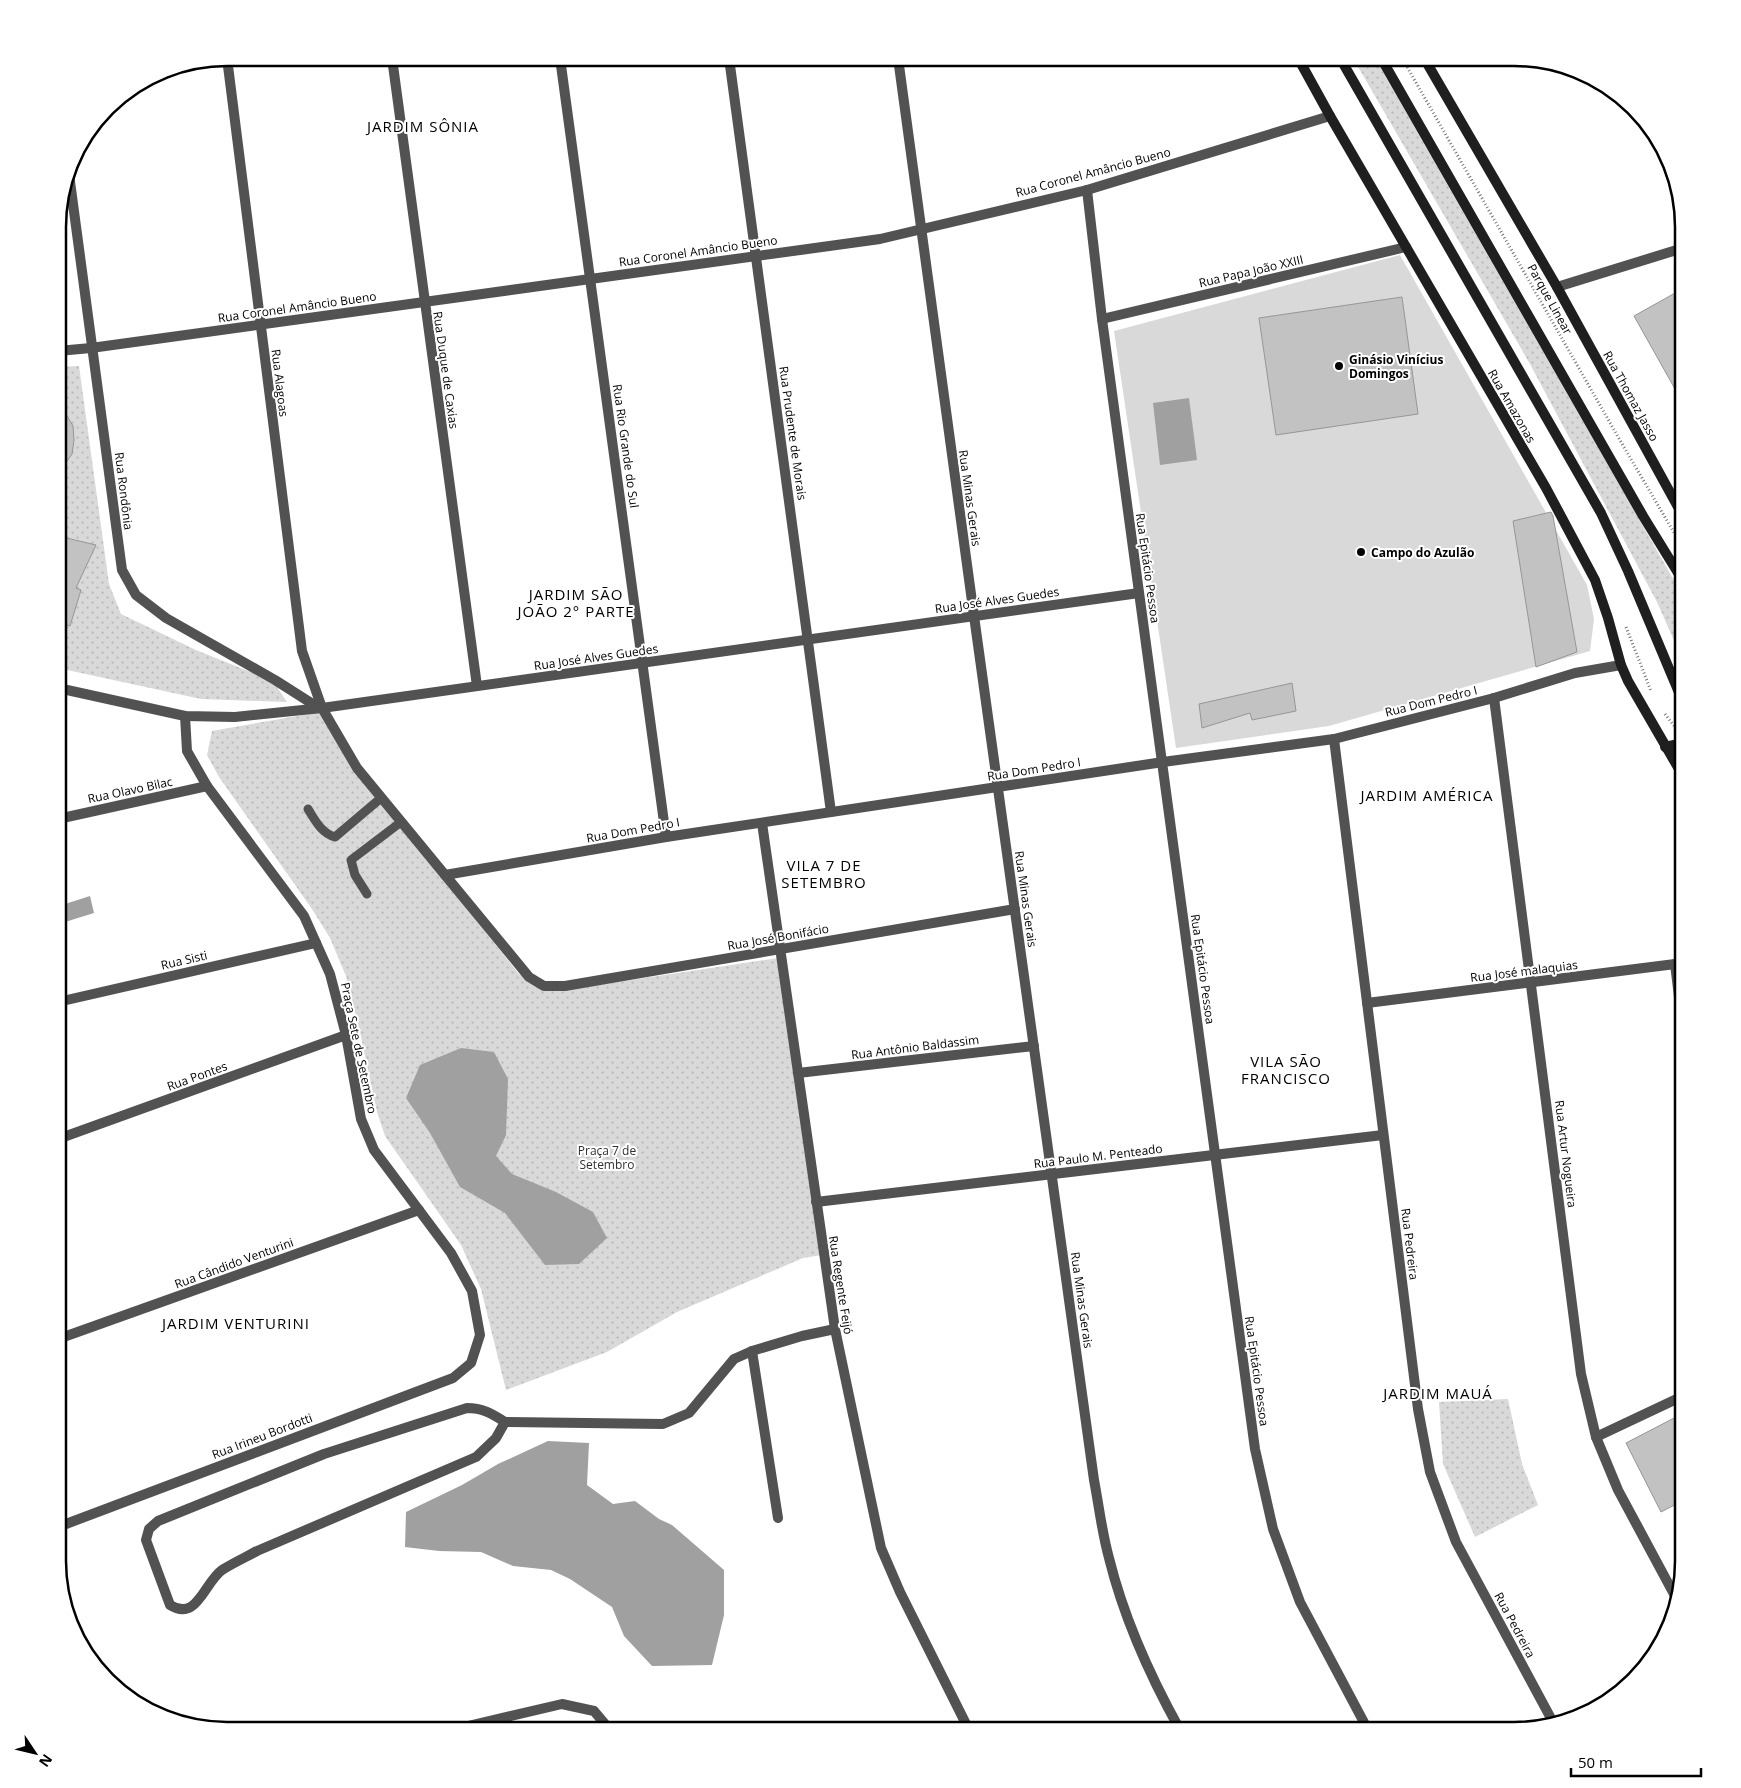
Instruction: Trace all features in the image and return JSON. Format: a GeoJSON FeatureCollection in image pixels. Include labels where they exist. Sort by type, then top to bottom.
{"type":"FeatureCollection","features":[{"type":"Feature","properties":{"kind":"street","name":"Rua Alagoas"},"geometry":{"type":"LineString","coordinates":[[228,67],[302,651],[321,708],[357,768],[381,798],[529,977],[544,986]]}},
{"type":"Feature","properties":{"kind":"street","name":"Rua Duque de Caxias"},"geometry":{"type":"LineString","coordinates":[[393,67],[476,686]]}},
{"type":"Feature","properties":{"kind":"street","name":"Rua Rio Grande do Sul"},"geometry":{"type":"LineString","coordinates":[[561,67],[666,837]]}},
{"type":"Feature","properties":{"kind":"street","name":"Rua Prudente de Morais"},"geometry":{"type":"LineString","coordinates":[[730,67],[831,812]]}},
{"type":"Feature","properties":{"kind":"street","name":"Rua Minas Gerais"},"geometry":{"type":"LineString","coordinates":[[903,67],[922,229],[974,616],[1094,1480],[1109,1558],[1129,1624],[1161,1695],[1176,1722]]}},
{"type":"Feature","properties":{"kind":"street","name":"Rua Amazonas"},"geometry":{"type":"LineString","coordinates":[[1303,67],[1546,488],[1595,580],[1621,665],[1628,680],[1675,762]]}},
{"type":"Feature","properties":{"kind":"street"},"geometry":{"type":"LineString","coordinates":[[1345,67],[1601,513],[1675,681]]}},
{"type":"Feature","properties":{"kind":"street"},"geometry":{"type":"LineString","coordinates":[[1386,67],[1643,516],[1675,567]]}},
{"type":"Feature","properties":{"kind":"street","name":"Rua Thomaz Jasso"},"geometry":{"type":"LineString","coordinates":[[1429,67],[1557,287],[1675,500]]}},
{"type":"Feature","properties":{"kind":"street","name":"Rua Coronel Amâncio Bueno"},"geometry":{"type":"LineString","coordinates":[[67,350],[880,239],[1087,190],[1330,116]]}},
{"type":"Feature","properties":{"kind":"street","name":"Rua Rondônia"},"geometry":{"type":"LineString","coordinates":[[71,189],[122,570],[136,595],[166,618],[321,708]]}},
{"type":"Feature","properties":{"kind":"street","name":"Rua Epitácio Pessoa"},"geometry":{"type":"LineString","coordinates":[[1087,190],[1102,319],[1255,1449],[1273,1529],[1300,1602],[1364,1722]]}},
{"type":"Feature","properties":{"kind":"street","name":"Rua Papa João XXIII"},"geometry":{"type":"LineString","coordinates":[[1102,319],[1406,247]]}},
{"type":"Feature","properties":{"kind":"street"},"geometry":{"type":"LineString","coordinates":[[1557,287],[1675,251]]}},
{"type":"Feature","properties":{"kind":"street","name":"Rua José Alves Guedes"},"geometry":{"type":"LineString","coordinates":[[67,690],[185,716],[235,717],[321,708],[1139,593]]}},
{"type":"Feature","properties":{"kind":"street","name":"Rua Dom Pedro I"},"geometry":{"type":"LineString","coordinates":[[445,875],[666,837],[1334,738],[1494,698],[1575,674],[1621,665]]}},
{"type":"Feature","properties":{"kind":"street","name":"Rua Artur Nogueira"},"geometry":{"type":"LineString","coordinates":[[1494,698],[1582,1374],[1596,1438],[1618,1490],[1672,1591]]}},
{"type":"Feature","properties":{"kind":"street","name":"Praça Sete de Setembro"},"geometry":{"type":"LineString","coordinates":[[185,716],[188,751],[207,786],[304,916],[330,974],[346,1035],[363,1124],[374,1150],[451,1253],[472,1291],[480,1335],[471,1363]]}},
{"type":"Feature","properties":{"kind":"street","name":"Rua Pedreira"},"geometry":{"type":"LineString","coordinates":[[1334,738],[1418,1410],[1430,1472],[1456,1542],[1550,1717]]}},
{"type":"Feature","properties":{"kind":"street"},"geometry":{"type":"LineString","coordinates":[[1665,747],[1675,745]]}},
{"type":"Feature","properties":{"kind":"street","name":"Rua Olavo Bilac"},"geometry":{"type":"LineString","coordinates":[[67,816],[207,786]]}},
{"type":"Feature","properties":{"kind":"street","name":"Rua Regente Feijó"},"geometry":{"type":"LineString","coordinates":[[762,823],[835,1329],[881,1548],[900,1592],[965,1722]]}},
{"type":"Feature","properties":{"kind":"street","name":"Rua José Bonifácio"},"geometry":{"type":"LineString","coordinates":[[544,986],[565,986],[1015,909]]}},
{"type":"Feature","properties":{"kind":"street","name":"Rua Sisti"},"geometry":{"type":"LineString","coordinates":[[66,1000],[316,942]]}},
{"type":"Feature","properties":{"kind":"street","name":"Rua José malaquias"},"geometry":{"type":"LineString","coordinates":[[1367,1003],[1675,964]]}},
{"type":"Feature","properties":{"kind":"street","name":"Rua Pontes"},"geometry":{"type":"LineString","coordinates":[[66,1136],[346,1035]]}},
{"type":"Feature","properties":{"kind":"street","name":"Rua Antônio Baldassim"},"geometry":{"type":"LineString","coordinates":[[798,1073],[1034,1046]]}},
{"type":"Feature","properties":{"kind":"street","name":"Rua Paulo M. Penteado"},"geometry":{"type":"LineString","coordinates":[[816,1202],[1383,1135]]}},
{"type":"Feature","properties":{"kind":"street","name":"Rua Cândido Venturini"},"geometry":{"type":"LineString","coordinates":[[66,1336],[419,1210]]}},
{"type":"Feature","properties":{"kind":"street"},"geometry":{"type":"LineString","coordinates":[[504,1422],[496,1438],[476,1457],[257,1551],[213,1578],[196,1604],[190,1608],[176,1609],[170,1605],[146,1540],[149,1529],[158,1520],[324,1454],[467,1408],[480,1408],[504,1422],[662,1424],[690,1413],[734,1359],[752,1351],[802,1336],[835,1329]]}},
{"type":"Feature","properties":{"kind":"street"},"geometry":{"type":"LineString","coordinates":[[752,1351],[778,1518]]}},
{"type":"Feature","properties":{"kind":"street","name":"Rua Irineu Bordotti"},"geometry":{"type":"LineString","coordinates":[[66,1524],[453,1378],[471,1363]]}},
{"type":"Feature","properties":{"kind":"street"},"geometry":{"type":"LineString","coordinates":[[1596,1438],[1675,1400]]}},
{"type":"Feature","properties":{"kind":"street"},"geometry":{"type":"LineString","coordinates":[[485,1722],[562,1704],[594,1711],[603,1722]]}},
{"type":"Feature","properties":{"kind":"lane"},"geometry":{"type":"LineString","coordinates":[[308,809],[322,830],[328,835],[335,837],[381,798]]}},
{"type":"Feature","properties":{"kind":"lane"},"geometry":{"type":"LineString","coordinates":[[367,894],[355,875],[351,860],[401,822]]}},
{"type":"Feature","properties":{"kind":"path","name":"Parque Linear"},"geometry":{"type":"LineString","coordinates":[[1407,67],[1621,442],[1675,533]]}},
{"type":"Feature","properties":{"kind":"green space"},"geometry":{"type":"Polygon","coordinates":[[[1358,67],[1380,67],[1675,582],[1675,643],[1657,602],[1530,364],[1358,67]]]}},
{"type":"Feature","properties":{"kind":"green space"},"geometry":{"type":"Polygon","coordinates":[[[1400,255],[1587,585],[1594,619],[1590,651],[1329,726],[1176,748],[1114,331],[1400,255]]]}},
{"type":"Feature","properties":{"kind":"green space"},"geometry":{"type":"Polygon","coordinates":[[[79,366],[109,584],[121,614],[196,650],[273,681],[287,702],[201,699],[67,670],[67,367],[79,366]]]}},
{"type":"Feature","properties":{"kind":"green space","name":"Praça 7 de Setembro"},"geometry":{"type":"Polygon","coordinates":[[[320,712],[356,771],[519,974],[544,988],[565,990],[778,958],[822,1255],[803,1258],[677,1312],[607,1352],[506,1390],[481,1289],[461,1245],[385,1136],[377,1112],[346,976],[330,938],[312,909],[219,777],[207,755],[212,731],[320,712]]]}},
{"type":"Feature","properties":{"kind":"green space"},"geometry":{"type":"Polygon","coordinates":[[[1508,1399],[1522,1464],[1538,1505],[1475,1537],[1443,1464],[1439,1402],[1508,1399]]]}},
{"type":"Feature","properties":{"kind":"shaded area"},"geometry":{"type":"Polygon","coordinates":[[[1189,398],[1197,460],[1160,465],[1153,403],[1189,398]]]}},
{"type":"Feature","properties":{"kind":"shaded area"},"geometry":{"type":"Polygon","coordinates":[[[90,896],[94,913],[66,922],[66,904],[90,896]]]}},
{"type":"Feature","properties":{"kind":"shaded area"},"geometry":{"type":"Polygon","coordinates":[[[461,1048],[494,1052],[508,1079],[506,1135],[496,1156],[512,1174],[556,1192],[593,1212],[607,1238],[579,1264],[545,1265],[505,1213],[460,1187],[430,1133],[406,1098],[420,1065],[461,1048]]]}},
{"type":"Feature","properties":{"kind":"shaded area"},"geometry":{"type":"Polygon","coordinates":[[[548,1441],[589,1443],[587,1485],[613,1504],[635,1501],[659,1519],[672,1525],[724,1570],[724,1615],[712,1665],[652,1666],[624,1636],[612,1607],[570,1579],[551,1570],[513,1566],[481,1552],[439,1551],[405,1547],[406,1512],[462,1485],[498,1464],[548,1441]]]}},
{"type":"Feature","properties":{"kind":"building"},"geometry":{"type":"Polygon","coordinates":[[[1675,293],[1675,389],[1634,316],[1675,293]]]}},
{"type":"Feature","properties":{"kind":"building","name":"Ginásio Vinícius Domingos"},"geometry":{"type":"Polygon","coordinates":[[[1402,297],[1418,414],[1276,435],[1259,318],[1402,297]]]}},
{"type":"Feature","properties":{"kind":"building"},"geometry":{"type":"Polygon","coordinates":[[[67,416],[73,426],[72,454],[67,461],[67,416]]]}},
{"type":"Feature","properties":{"kind":"building"},"geometry":{"type":"Polygon","coordinates":[[[1551,512],[1577,652],[1536,667],[1513,521],[1551,512]]]}},
{"type":"Feature","properties":{"kind":"building"},"geometry":{"type":"Polygon","coordinates":[[[67,538],[96,545],[76,588],[81,590],[70,626],[67,625],[67,538]]]}},
{"type":"Feature","properties":{"kind":"building"},"geometry":{"type":"Polygon","coordinates":[[[1292,683],[1296,711],[1252,720],[1250,713],[1202,728],[1199,704],[1292,683]]]}},
{"type":"Feature","properties":{"kind":"building"},"geometry":{"type":"Polygon","coordinates":[[[1675,1418],[1675,1505],[1661,1512],[1626,1443],[1675,1418]]]}},
{"type":"Feature","properties":{"kind":"place","name":"Ginásio Vinícius Domingos"},"geometry":{"type":"Point","coordinates":[1339,366]}},
{"type":"Feature","properties":{"kind":"place","name":"Campo do Azulão"},"geometry":{"type":"Point","coordinates":[1361,552]}},
{"type":"Feature","properties":{"kind":"district","name":"JARDIM SÔNIA"},"geometry":{"type":"Point","coordinates":[423,126]}},
{"type":"Feature","properties":{"kind":"district","name":"JARDIM SÃO JOÃO 2° PARTE"},"geometry":{"type":"Point","coordinates":[576,602]}},
{"type":"Feature","properties":{"kind":"district","name":"JARDIM AMÉRICA"},"geometry":{"type":"Point","coordinates":[1427,795]}},
{"type":"Feature","properties":{"kind":"district","name":"VILA 7 DE SETEMBRO"},"geometry":{"type":"Point","coordinates":[824,874]}},
{"type":"Feature","properties":{"kind":"district","name":"VILA SÃO FRANCISCO"},"geometry":{"type":"Point","coordinates":[1286,1070]}},
{"type":"Feature","properties":{"kind":"district","name":"JARDIM VENTURINI"},"geometry":{"type":"Point","coordinates":[236,1323]}},
{"type":"Feature","properties":{"kind":"district","name":"JARDIM MAUÁ"},"geometry":{"type":"Point","coordinates":[1438,1393]}}]}
